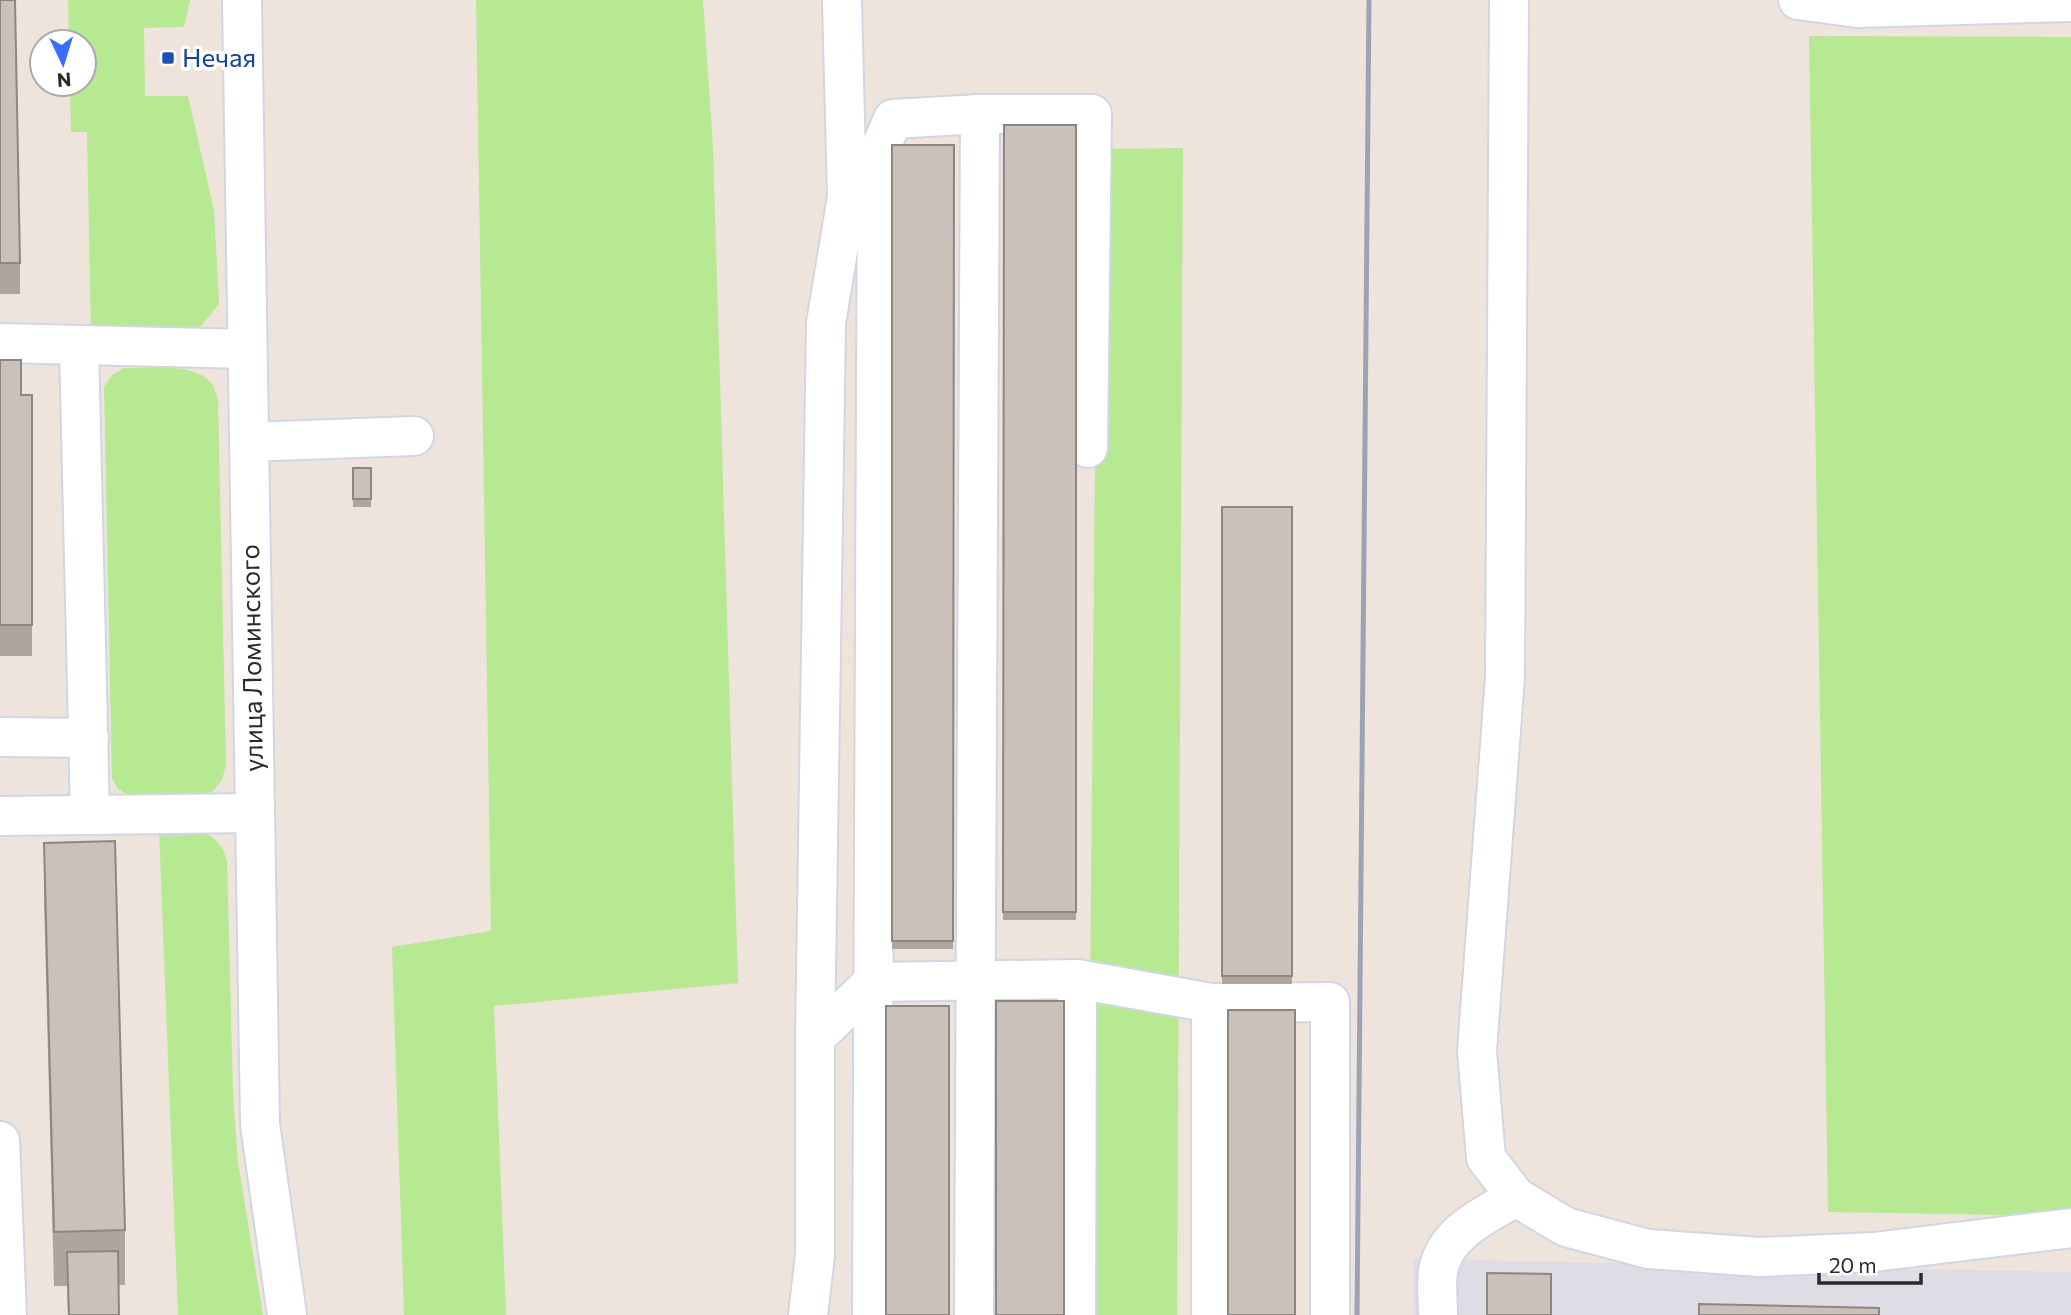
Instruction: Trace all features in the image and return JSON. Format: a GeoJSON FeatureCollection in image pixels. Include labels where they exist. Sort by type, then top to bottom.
{"type":"FeatureCollection","features":[{"type":"Feature","properties":{"kind":"street","name":"улица Ломинского"},"geometry":{"type":"LineString","coordinates":[[242,0],[260,1125],[287,1315]]}},
{"type":"Feature","properties":{"kind":"street"},"geometry":{"type":"LineString","coordinates":[[808,1315],[815,1255],[815,1038],[826,323],[847,197],[842,0]]}},
{"type":"Feature","properties":{"kind":"street"},"geometry":{"type":"LineString","coordinates":[[1508,0],[1505,677],[1477,1051],[1486,1158],[1516,1197],[1566,1227],[1648,1249],[1760,1257],[1874,1252],[2071,1228]]}},
{"type":"Feature","properties":{"kind":"street"},"geometry":{"type":"LineString","coordinates":[[1798,0],[1857,4],[2071,2]]}},
{"type":"Feature","properties":{"kind":"street"},"geometry":{"type":"LineString","coordinates":[[872,1315],[877,156],[893,119],[980,114],[1092,114],[1088,448]]}},
{"type":"Feature","properties":{"kind":"street"},"geometry":{"type":"LineString","coordinates":[[974,1315],[980,114]]}},
{"type":"Feature","properties":{"kind":"street"},"geometry":{"type":"LineString","coordinates":[[0,343],[247,349]]}},
{"type":"Feature","properties":{"kind":"street"},"geometry":{"type":"LineString","coordinates":[[79,345],[90,816]]}},
{"type":"Feature","properties":{"kind":"street"},"geometry":{"type":"LineString","coordinates":[[249,442],[414,436]]}},
{"type":"Feature","properties":{"kind":"street"},"geometry":{"type":"LineString","coordinates":[[0,737],[89,738]]}},
{"type":"Feature","properties":{"kind":"street"},"geometry":{"type":"LineString","coordinates":[[0,816],[255,813]]}},
{"type":"Feature","properties":{"kind":"street"},"geometry":{"type":"LineString","coordinates":[[815,1038],[873,982],[1077,979],[1211,1003],[1330,1002],[1331,1315]]}},
{"type":"Feature","properties":{"kind":"street"},"geometry":{"type":"LineString","coordinates":[[1076,1315],[1077,979]]}},
{"type":"Feature","properties":{"kind":"street"},"geometry":{"type":"LineString","coordinates":[[1211,1003],[1211,1315]]}},
{"type":"Feature","properties":{"kind":"street"},"geometry":{"type":"LineString","coordinates":[[0,1141],[8,1315]]}},
{"type":"Feature","properties":{"kind":"street"},"geometry":{"type":"LineString","coordinates":[[815,1148],[873,1143]]}},
{"type":"Feature","properties":{"kind":"street"},"geometry":{"type":"LineString","coordinates":[[1438,1315],[1438,1269],[1453,1240],[1464,1228],[1516,1197]]}},
{"type":"Feature","properties":{"kind":"shaded area"},"geometry":{"type":"Polygon","coordinates":[[[1413,1259],[2071,1272],[2071,1315],[1414,1315],[1413,1259]]]}},
{"type":"Feature","properties":{"kind":"green space"},"geometry":{"type":"Polygon","coordinates":[[[68,0],[190,0],[184,27],[144,28],[145,96],[188,96],[214,210],[219,304],[201,326],[186,333],[91,332],[87,132],[71,132],[70,98],[98,98],[98,28],[69,28],[68,0]]]}},
{"type":"Feature","properties":{"kind":"green space"},"geometry":{"type":"Polygon","coordinates":[[[476,0],[703,0],[713,147],[738,983],[494,1006],[506,1315],[404,1315],[392,947],[491,931],[476,0]]]}},
{"type":"Feature","properties":{"kind":"green space"},"geometry":{"type":"Polygon","coordinates":[[[1809,36],[2071,37],[2071,1216],[1828,1212],[1809,36]]]}},
{"type":"Feature","properties":{"kind":"green space"},"geometry":{"type":"Polygon","coordinates":[[[1183,148],[1177,1315],[1087,1315],[1098,149],[1183,148]]]}},
{"type":"Feature","properties":{"kind":"green space"},"geometry":{"type":"Polygon","coordinates":[[[158,367],[195,372],[212,384],[218,400],[226,765],[222,780],[213,791],[198,799],[133,798],[118,789],[112,778],[104,387],[112,375],[124,368],[158,367]]]}},
{"type":"Feature","properties":{"kind":"green space"},"geometry":{"type":"Polygon","coordinates":[[[193,828],[215,840],[227,860],[233,1093],[238,1162],[263,1315],[178,1315],[159,829],[193,828]]]}},
{"type":"Feature","properties":{"kind":"building"},"geometry":{"type":"Polygon","coordinates":[[[0,0],[15,0],[20,263],[0,263],[0,0]]]}},
{"type":"Feature","properties":{"kind":"building"},"geometry":{"type":"Polygon","coordinates":[[[1004,125],[1076,125],[1076,912],[1003,912],[1004,125]]]}},
{"type":"Feature","properties":{"kind":"building"},"geometry":{"type":"Polygon","coordinates":[[[892,145],[954,145],[953,941],[892,941],[892,145]]]}},
{"type":"Feature","properties":{"kind":"building"},"geometry":{"type":"Polygon","coordinates":[[[0,360],[21,360],[21,395],[32,395],[32,625],[0,625],[0,360]]]}},
{"type":"Feature","properties":{"kind":"building"},"geometry":{"type":"Polygon","coordinates":[[[353,468],[371,468],[371,499],[353,499],[353,468]]]}},
{"type":"Feature","properties":{"kind":"building"},"geometry":{"type":"Polygon","coordinates":[[[1222,507],[1292,507],[1292,976],[1222,976],[1222,507]]]}},
{"type":"Feature","properties":{"kind":"building"},"geometry":{"type":"Polygon","coordinates":[[[115,841],[125,1230],[54,1232],[44,843],[115,841]]]}},
{"type":"Feature","properties":{"kind":"building"},"geometry":{"type":"Polygon","coordinates":[[[996,1001],[1064,1001],[1064,1315],[996,1315],[996,1001]]]}},
{"type":"Feature","properties":{"kind":"building"},"geometry":{"type":"Polygon","coordinates":[[[886,1006],[949,1006],[949,1315],[886,1315],[886,1006]]]}},
{"type":"Feature","properties":{"kind":"building"},"geometry":{"type":"Polygon","coordinates":[[[1228,1010],[1295,1010],[1295,1315],[1228,1315],[1228,1010]]]}},
{"type":"Feature","properties":{"kind":"building"},"geometry":{"type":"Polygon","coordinates":[[[118,1251],[119,1315],[69,1315],[67,1252],[118,1251]]]}},
{"type":"Feature","properties":{"kind":"building"},"geometry":{"type":"Polygon","coordinates":[[[1487,1273],[1551,1274],[1551,1315],[1487,1315],[1487,1273]]]}},
{"type":"Feature","properties":{"kind":"building"},"geometry":{"type":"Polygon","coordinates":[[[1699,1304],[1879,1308],[1879,1315],[1699,1315],[1699,1304]]]}},
{"type":"Feature","properties":{"kind":"railway"},"geometry":{"type":"LineString","coordinates":[[1357,1315],[1369,0]]}},
{"type":"Feature","properties":{"kind":"place","name":"Нечая"},"geometry":{"type":"Point","coordinates":[168,58]}}]}
